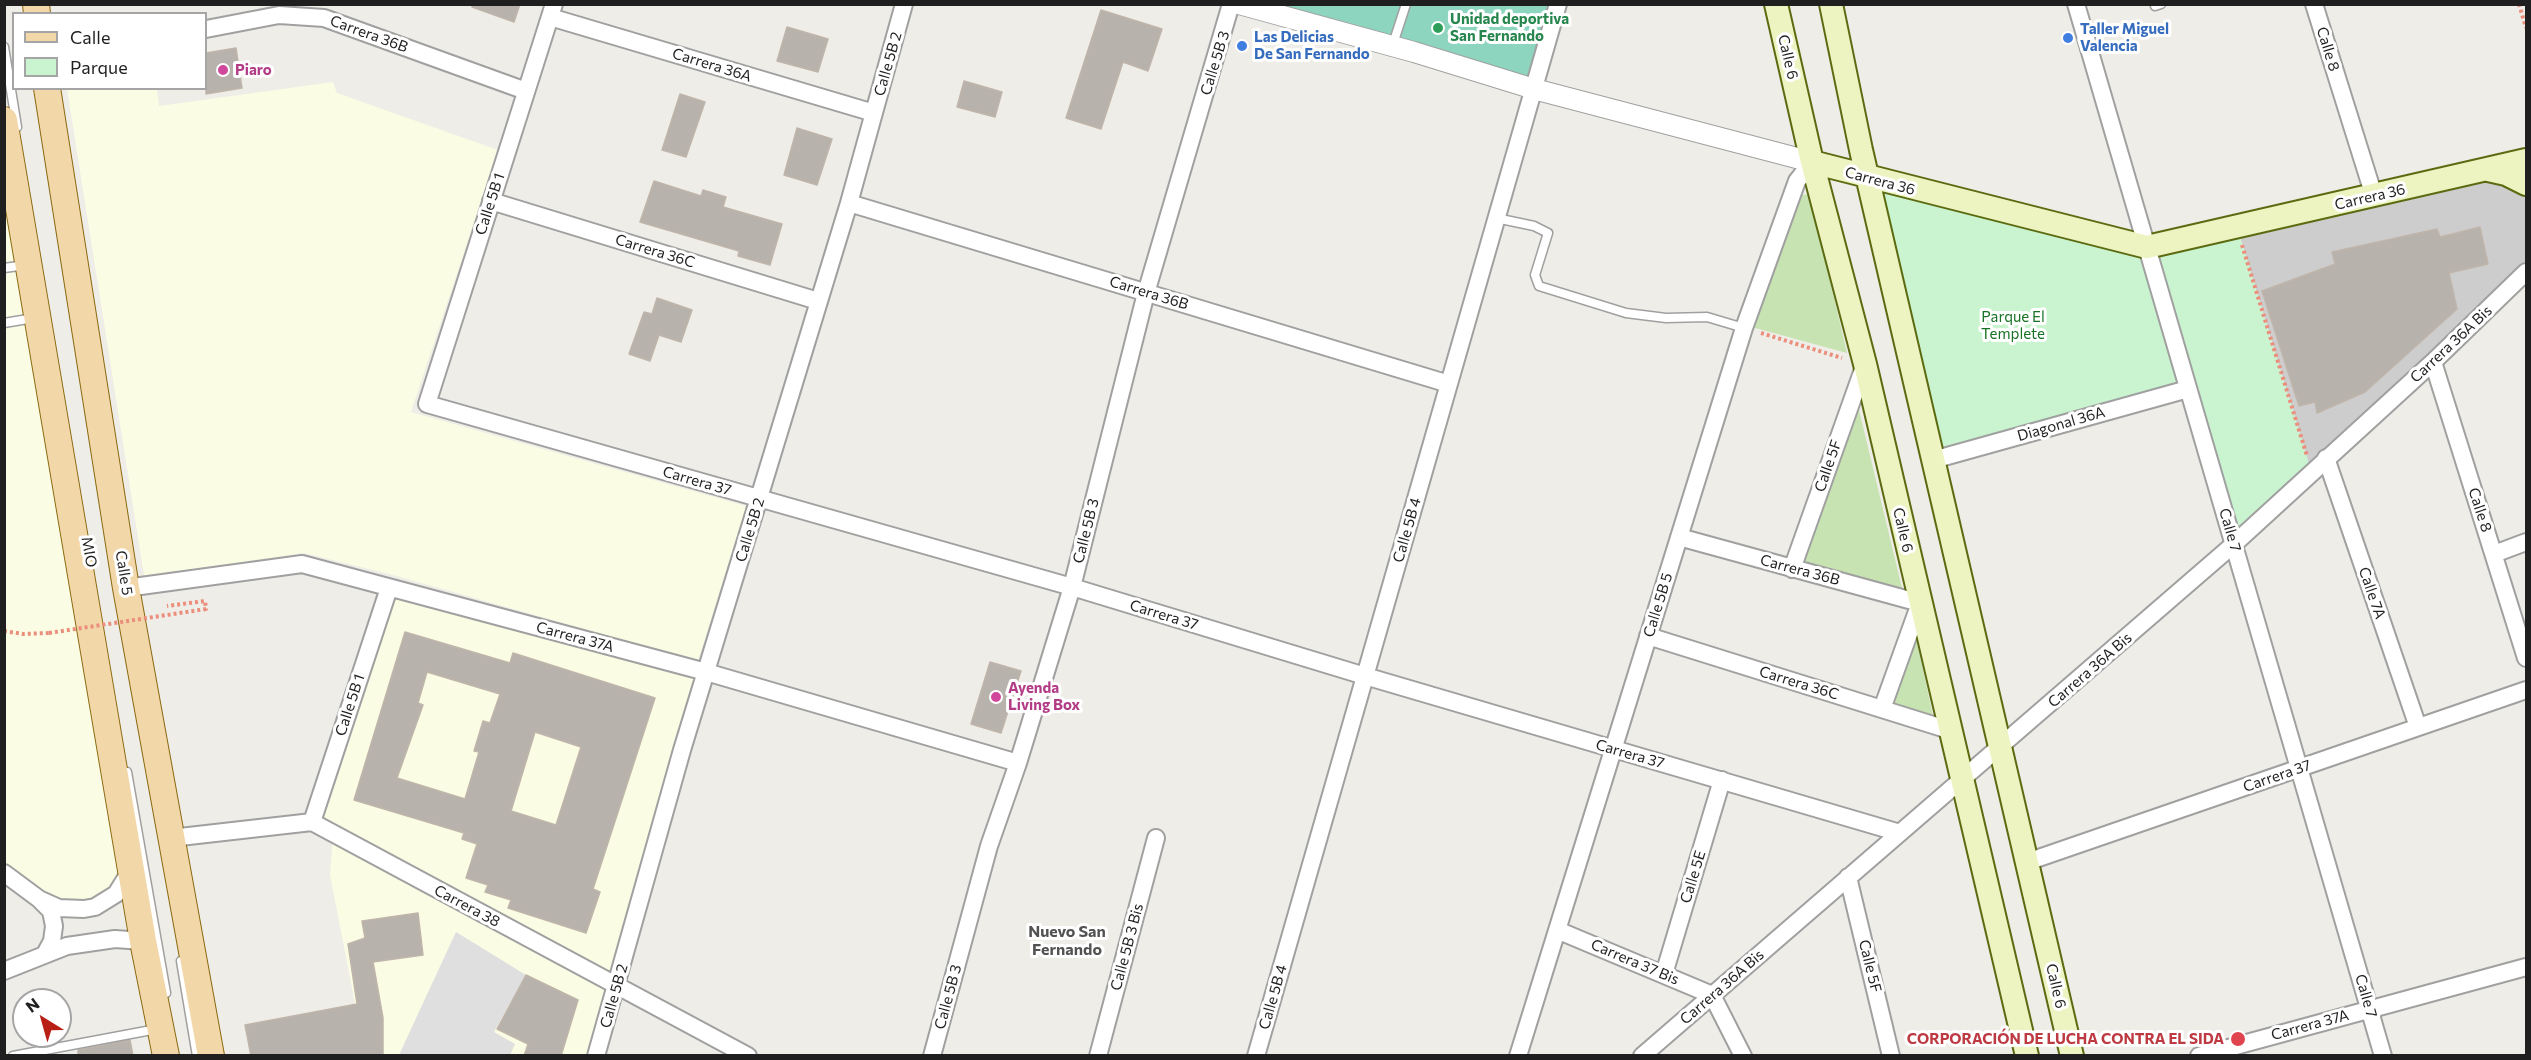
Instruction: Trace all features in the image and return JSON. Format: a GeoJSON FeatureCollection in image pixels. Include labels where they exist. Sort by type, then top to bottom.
{"type":"FeatureCollection","features":[{"type":"Feature","properties":{"kind":"main road","name":"Calle 6"},"geometry":{"type":"LineString","coordinates":[[1776,4],[1858,362],[1920,603],[2027,1056]]}},
{"type":"Feature","properties":{"kind":"main road","name":"Calle 6"},"geometry":{"type":"LineString","coordinates":[[1831,4],[1867,177],[2072,1056]]}},
{"type":"Feature","properties":{"kind":"main road","name":"Calle 5"},"geometry":{"type":"LineString","coordinates":[[46,90],[126,588],[211,1056]]}},
{"type":"Feature","properties":{"kind":"main road"},"geometry":{"type":"LineString","coordinates":[[12,127],[30,265],[143,941],[166,1056]]}},
{"type":"Feature","properties":{"kind":"main road","name":"Carrera 36"},"geometry":{"type":"LineString","coordinates":[[1812,162],[2147,248],[2526,160]]}},
{"type":"Feature","properties":{"kind":"main road"},"geometry":{"type":"LineString","coordinates":[[2487,170],[2506,174],[2526,184]]}},
{"type":"Feature","properties":{"kind":"street","name":"Calle 5B 2"},"geometry":{"type":"LineString","coordinates":[[596,1056],[706,672],[849,203],[904,4]]}},
{"type":"Feature","properties":{"kind":"street","name":"Calle 5B 3"},"geometry":{"type":"LineString","coordinates":[[932,1056],[989,846],[1018,763],[1072,587],[1146,292],[1231,4]]}},
{"type":"Feature","properties":{"kind":"street","name":"Calle 5B 4"},"geometry":{"type":"LineString","coordinates":[[1256,1056],[1558,4]]}},
{"type":"Feature","properties":{"kind":"street","name":"Calle 7"},"geometry":{"type":"LineString","coordinates":[[2076,4],[2383,1056]]}},
{"type":"Feature","properties":{"kind":"street","name":"Calle 8"},"geometry":{"type":"LineString","coordinates":[[2314,4],[2374,196]]}},
{"type":"Feature","properties":{"kind":"street","name":"Carrera 36"},"geometry":{"type":"LineString","coordinates":[[1252,6],[1534,89],[1812,162]]}},
{"type":"Feature","properties":{"kind":"street","name":"Carrera 36A"},"geometry":{"type":"LineString","coordinates":[[552,10],[874,113]]}},
{"type":"Feature","properties":{"kind":"street","name":"Calle 5B 1"},"geometry":{"type":"LineString","coordinates":[[427,404],[552,10]]}},
{"type":"Feature","properties":{"kind":"street","name":"Carrera 36B"},"geometry":{"type":"LineString","coordinates":[[207,29],[279,15],[324,18],[526,91]]}},
{"type":"Feature","properties":{"kind":"street","name":"Calle 5B 5"},"geometry":{"type":"LineString","coordinates":[[1518,1056],[1744,328],[1797,181],[1812,162]]}},
{"type":"Feature","properties":{"kind":"street","name":"Carrera 36C"},"geometry":{"type":"LineString","coordinates":[[491,201],[818,301]]}},
{"type":"Feature","properties":{"kind":"street","name":"Carrera 36B"},"geometry":{"type":"LineString","coordinates":[[849,203],[1449,384]]}},
{"type":"Feature","properties":{"kind":"street","name":"Carrera 36A Bis"},"geometry":{"type":"LineString","coordinates":[[1642,1056],[2234,544],[2311,471],[2433,362],[2526,272]]}},
{"type":"Feature","properties":{"kind":"street","name":"Calle 5F"},"geometry":{"type":"LineString","coordinates":[[1792,569],[1858,362]]}},
{"type":"Feature","properties":{"kind":"street","name":"Calle 8"},"geometry":{"type":"LineString","coordinates":[[2433,362],[2526,658]]}},
{"type":"Feature","properties":{"kind":"street","name":"Diagonal 36A"},"geometry":{"type":"LineString","coordinates":[[1933,460],[2188,389]]}},
{"type":"Feature","properties":{"kind":"street","name":"Carrera 37"},"geometry":{"type":"LineString","coordinates":[[427,404],[1072,587],[1365,676],[1900,832]]}},
{"type":"Feature","properties":{"kind":"street","name":"Calle 7A"},"geometry":{"type":"LineString","coordinates":[[2326,458],[2418,728]]}},
{"type":"Feature","properties":{"kind":"street","name":"Carrera 36B"},"geometry":{"type":"LineString","coordinates":[[1679,537],[1920,603]]}},
{"type":"Feature","properties":{"kind":"street"},"geometry":{"type":"LineString","coordinates":[[2494,554],[2526,542]]}},
{"type":"Feature","properties":{"kind":"street","name":"Carrera 37A"},"geometry":{"type":"LineString","coordinates":[[126,588],[302,564],[706,672],[1018,763]]}},
{"type":"Feature","properties":{"kind":"street","name":"Calle 5B 1"},"geometry":{"type":"LineString","coordinates":[[312,822],[389,588]]}},
{"type":"Feature","properties":{"kind":"street"},"geometry":{"type":"LineString","coordinates":[[1882,709],[1920,603]]}},
{"type":"Feature","properties":{"kind":"street","name":"Carrera 36C"},"geometry":{"type":"LineString","coordinates":[[1648,636],[1949,730]]}},
{"type":"Feature","properties":{"kind":"street","name":"Carrera 37"},"geometry":{"type":"LineString","coordinates":[[2027,862],[2526,690]]}},
{"type":"Feature","properties":{"kind":"street","name":"Calle 5E"},"geometry":{"type":"LineString","coordinates":[[1664,974],[1722,780]]}},
{"type":"Feature","properties":{"kind":"street"},"geometry":{"type":"LineString","coordinates":[[171,838],[312,822]]}},
{"type":"Feature","properties":{"kind":"street","name":"Carrera 38"},"geometry":{"type":"LineString","coordinates":[[312,822],[748,1056]]}},
{"type":"Feature","properties":{"kind":"street","name":"Calle 5B 3 Bis"},"geometry":{"type":"LineString","coordinates":[[1098,1056],[1156,838]]}},
{"type":"Feature","properties":{"kind":"street"},"geometry":{"type":"LineString","coordinates":[[39,899],[60,908],[95,907],[116,894],[132,869]]}},
{"type":"Feature","properties":{"kind":"street"},"geometry":{"type":"LineString","coordinates":[[4,873],[51,911],[54,926],[52,941],[45,954]]}},
{"type":"Feature","properties":{"kind":"street","name":"Calle 5F"},"geometry":{"type":"LineString","coordinates":[[1848,877],[1891,1056]]}},
{"type":"Feature","properties":{"kind":"street","name":"Carrera 37 Bis"},"geometry":{"type":"LineString","coordinates":[[1557,930],[1712,995]]}},
{"type":"Feature","properties":{"kind":"street"},"geometry":{"type":"LineString","coordinates":[[4,971],[67,946],[115,939],[143,941]]}},
{"type":"Feature","properties":{"kind":"street","name":"Carrera 37A"},"geometry":{"type":"LineString","coordinates":[[2199,1056],[2526,967]]}},
{"type":"Feature","properties":{"kind":"street"},"geometry":{"type":"LineString","coordinates":[[1712,995],[1743,1056]]}},
{"type":"Feature","properties":{"kind":"lane"},"geometry":{"type":"LineString","coordinates":[[1392,47],[1406,4]]}},
{"type":"Feature","properties":{"kind":"lane"},"geometry":{"type":"LineString","coordinates":[[4,47],[12,127]]}},
{"type":"Feature","properties":{"kind":"lane"},"geometry":{"type":"LineString","coordinates":[[1496,218],[1534,225],[1548,233],[1535,275],[1539,285],[1626,313],[1666,318],[1707,317],[1744,328]]}},
{"type":"Feature","properties":{"kind":"lane"},"geometry":{"type":"LineString","coordinates":[[4,268],[30,265]]}},
{"type":"Feature","properties":{"kind":"lane"},"geometry":{"type":"LineString","coordinates":[[4,323],[39,318]]}},
{"type":"Feature","properties":{"kind":"lane"},"geometry":{"type":"LineString","coordinates":[[126,766],[167,998]]}},
{"type":"Feature","properties":{"kind":"lane"},"geometry":{"type":"LineString","coordinates":[[179,950],[197,1056]]}},
{"type":"Feature","properties":{"kind":"lane"},"geometry":{"type":"LineString","coordinates":[[13,1056],[160,1029]]}},
{"type":"Feature","properties":{"kind":"path"},"geometry":{"type":"LineString","coordinates":[[2519,4],[2526,28]]}},
{"type":"Feature","properties":{"kind":"path"},"geometry":{"type":"LineString","coordinates":[[2237,227],[2311,471]]}},
{"type":"Feature","properties":{"kind":"path"},"geometry":{"type":"LineString","coordinates":[[1744,328],[1858,362]]}},
{"type":"Feature","properties":{"kind":"path"},"geometry":{"type":"LineString","coordinates":[[4,632],[49,633],[206,609],[205,601],[167,606]]}},
{"type":"Feature","properties":{"kind":"shaded area"},"geometry":{"type":"Polygon","coordinates":[[[333,82],[337,93],[498,150],[411,412],[746,506],[698,661],[393,575],[304,553],[144,576],[67,90],[157,90],[159,106],[333,82]]]}},
{"type":"Feature","properties":{"kind":"shaded area"},"geometry":{"type":"Polygon","coordinates":[[[4,120],[132,869],[116,894],[59,908],[5,873],[4,120]]]}},
{"type":"Feature","properties":{"kind":"shaded area"},"geometry":{"type":"Polygon","coordinates":[[[2487,170],[2526,184],[2526,272],[2311,471],[2237,227],[2487,170]]]}},
{"type":"Feature","properties":{"kind":"shaded area"},"geometry":{"type":"Polygon","coordinates":[[[389,588],[706,672],[596,1055],[365,1055],[330,875],[333,834],[312,822],[389,588]]]}},
{"type":"Feature","properties":{"kind":"shaded area"},"geometry":{"type":"Polygon","coordinates":[[[456,932],[526,975],[494,1032],[515,1044],[510,1055],[399,1055],[456,932]]]}},
{"type":"Feature","properties":{"kind":"green space","name":"Unidad deportiva San Fernando"},"geometry":{"type":"Polygon","coordinates":[[[1239,5],[1558,5],[1534,89],[1239,5]]]}},
{"type":"Feature","properties":{"kind":"green space","name":"Parque El Templete"},"geometry":{"type":"Polygon","coordinates":[[[1886,183],[2147,247],[2237,227],[2311,471],[2234,544],[2188,389],[1933,460],[1873,200],[1886,183]]]}},
{"type":"Feature","properties":{"kind":"green space"},"geometry":{"type":"Polygon","coordinates":[[[1798,194],[1810,195],[1847,353],[1748,326],[1798,194]]]}},
{"type":"Feature","properties":{"kind":"green space"},"geometry":{"type":"Polygon","coordinates":[[[1859,410],[1902,588],[1797,566],[1859,410]]]}},
{"type":"Feature","properties":{"kind":"green space"},"geometry":{"type":"Polygon","coordinates":[[[1915,633],[1935,725],[1885,706],[1915,633]]]}},
{"type":"Feature","properties":{"kind":"building"},"geometry":{"type":"Polygon","coordinates":[[[472,4],[520,4],[514,22],[472,7],[472,4]]]}},
{"type":"Feature","properties":{"kind":"building"},"geometry":{"type":"Polygon","coordinates":[[[1101,10],[1162,29],[1148,71],[1123,62],[1101,129],[1066,118],[1101,10]]]}},
{"type":"Feature","properties":{"kind":"building"},"geometry":{"type":"Polygon","coordinates":[[[787,27],[828,39],[818,72],[777,61],[787,27]]]}},
{"type":"Feature","properties":{"kind":"building","name":"Piaro"},"geometry":{"type":"Polygon","coordinates":[[[236,48],[242,88],[206,94],[207,53],[236,48]]]}},
{"type":"Feature","properties":{"kind":"building"},"geometry":{"type":"Polygon","coordinates":[[[964,81],[1002,92],[995,117],[957,107],[964,81]]]}},
{"type":"Feature","properties":{"kind":"building"},"geometry":{"type":"Polygon","coordinates":[[[680,94],[705,102],[686,157],[662,150],[680,94]]]}},
{"type":"Feature","properties":{"kind":"building"},"geometry":{"type":"Polygon","coordinates":[[[797,128],[832,139],[817,185],[784,175],[797,128]]]}},
{"type":"Feature","properties":{"kind":"building"},"geometry":{"type":"Polygon","coordinates":[[[654,181],[701,196],[703,190],[726,197],[723,207],[782,224],[770,265],[738,256],[739,251],[640,222],[654,181]]]}},
{"type":"Feature","properties":{"kind":"building"},"geometry":{"type":"Polygon","coordinates":[[[2480,227],[2488,264],[2449,273],[2457,309],[2365,392],[2317,413],[2315,402],[2299,406],[2262,291],[2335,264],[2332,252],[2437,229],[2440,237],[2480,227]]]}},
{"type":"Feature","properties":{"kind":"building"},"geometry":{"type":"Polygon","coordinates":[[[657,298],[692,310],[681,342],[659,335],[650,361],[629,354],[644,312],[652,314],[657,298]]]}},
{"type":"Feature","properties":{"kind":"building"},"geometry":{"type":"Polygon","coordinates":[[[405,632],[510,663],[513,653],[655,698],[593,889],[600,892],[586,933],[508,908],[511,900],[485,892],[488,885],[466,878],[477,844],[462,839],[464,833],[354,800],[405,632]],[[427,672],[418,703],[423,705],[397,778],[465,799],[479,752],[474,751],[483,721],[490,723],[500,694],[427,672]],[[535,732],[511,811],[556,825],[581,747],[535,732]]]}},
{"type":"Feature","properties":{"kind":"building","name":"Ayenda Living Box"},"geometry":{"type":"Polygon","coordinates":[[[990,662],[1021,671],[1001,733],[971,724],[990,662]]]}},
{"type":"Feature","properties":{"kind":"building"},"geometry":{"type":"Polygon","coordinates":[[[418,913],[423,955],[373,962],[383,1018],[383,1056],[251,1056],[245,1025],[357,1004],[348,944],[365,938],[362,921],[418,913]]]}},
{"type":"Feature","properties":{"kind":"building"},"geometry":{"type":"Polygon","coordinates":[[[526,975],[578,1000],[561,1056],[524,1056],[528,1044],[497,1029],[526,975]]]}},
{"type":"Feature","properties":{"kind":"building"},"geometry":{"type":"Polygon","coordinates":[[[130,1040],[133,1056],[78,1056],[78,1050],[130,1040]]]}},
{"type":"Feature","properties":{"kind":"place","name":"Unidad deportiva San Fernando"},"geometry":{"type":"Point","coordinates":[1438,28]}},
{"type":"Feature","properties":{"kind":"place","name":"Taller Miguel Valencia"},"geometry":{"type":"Point","coordinates":[2068,38]}},
{"type":"Feature","properties":{"kind":"place","name":"Las Delicias De San Fernando"},"geometry":{"type":"Point","coordinates":[1242,46]}},
{"type":"Feature","properties":{"kind":"place","name":"Piaro"},"geometry":{"type":"Point","coordinates":[223,70]}},
{"type":"Feature","properties":{"kind":"place","name":"Ayenda Living Box"},"geometry":{"type":"Point","coordinates":[996,697]}},
{"type":"Feature","properties":{"kind":"place","name":"CORPORACIÓN DE LUCHA CONTRA EL SIDA"},"geometry":{"type":"Point","coordinates":[2238,1039]}},
{"type":"Feature","properties":{"kind":"district","name":"Nuevo San Fernando"},"geometry":{"type":"Point","coordinates":[1067,941]}}]}
